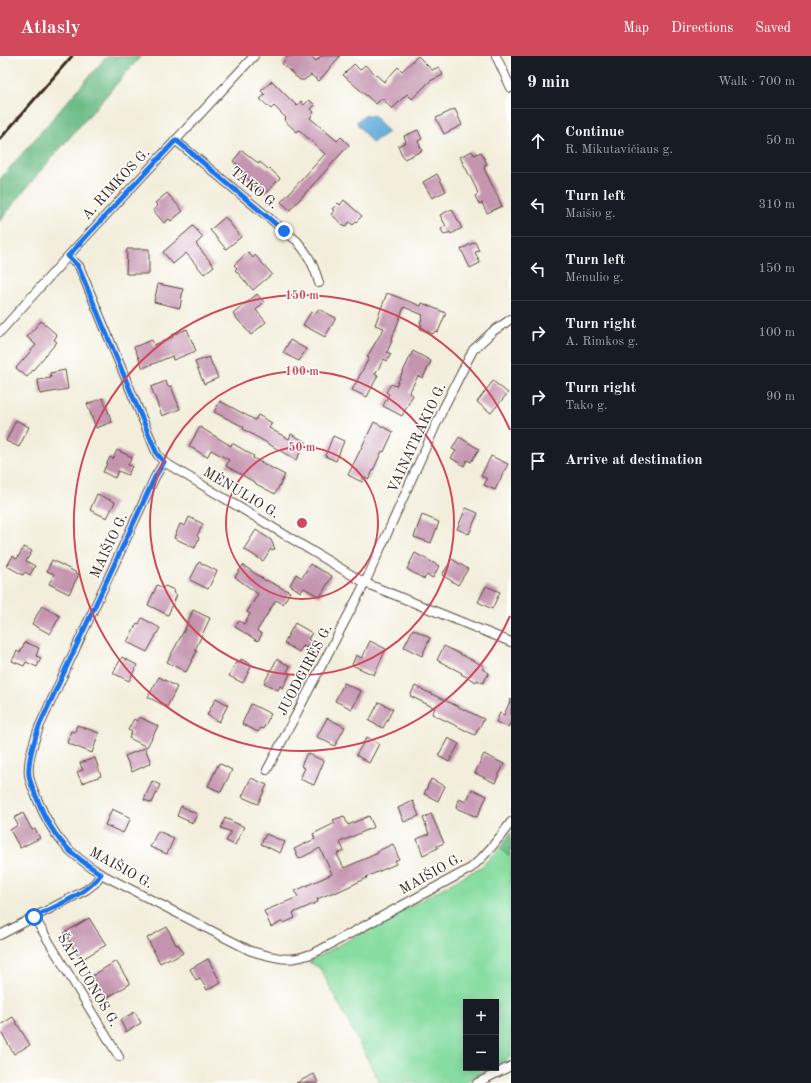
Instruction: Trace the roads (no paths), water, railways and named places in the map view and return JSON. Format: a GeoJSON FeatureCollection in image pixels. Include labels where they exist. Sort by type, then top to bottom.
{"type":"FeatureCollection","features":[{"type":"Feature","properties":{"kind":"street","name":"A. RIMKOS G."},"geometry":{"type":"LineString","coordinates":[[0,332],[68,256],[254,56]]}},
{"type":"Feature","properties":{"kind":"street"},"geometry":{"type":"LineString","coordinates":[[496,56],[511,88]]}},
{"type":"Feature","properties":{"kind":"street","name":"TAKO G."},"geometry":{"type":"LineString","coordinates":[[176,140],[297,241],[308,253],[319,283]]}},
{"type":"Feature","properties":{"kind":"street","name":"MĖNULIO G."},"geometry":{"type":"LineString","coordinates":[[68,256],[78,266],[157,454],[164,462],[365,583],[511,642]]}},
{"type":"Feature","properties":{"kind":"street","name":"VAINATRAKIO G."},"geometry":{"type":"LineString","coordinates":[[365,583],[444,407],[473,350],[492,332],[511,319]]}},
{"type":"Feature","properties":{"kind":"street","name":"MAIŠIO G."},"geometry":{"type":"LineString","coordinates":[[164,462],[155,477],[40,724],[32,748],[28,774],[46,819],[62,845],[79,860],[101,874],[250,951],[277,959],[296,960],[320,950],[471,868],[493,846],[511,822]]}},
{"type":"Feature","properties":{"kind":"street","name":"JUODGIRĖS G."},"geometry":{"type":"LineString","coordinates":[[267,770],[365,583]]}},
{"type":"Feature","properties":{"kind":"street"},"geometry":{"type":"LineString","coordinates":[[0,935],[86,890],[95,883],[101,874]]}},
{"type":"Feature","properties":{"kind":"street","name":"ŠALTUONOS G."},"geometry":{"type":"LineString","coordinates":[[34,917],[119,1057]]}},
{"type":"Feature","properties":{"kind":"street"},"geometry":{"type":"LineString","coordinates":[[477,1083],[511,1066]]}},
{"type":"Feature","properties":{"kind":"water"},"geometry":{"type":"Polygon","coordinates":[[[366,114],[369,116],[374,115],[388,132],[372,143],[358,125],[357,121],[366,114]]]}},
{"type":"Feature","properties":{"kind":"railway"},"geometry":{"type":"LineString","coordinates":[[0,139],[72,56]]}}]}
